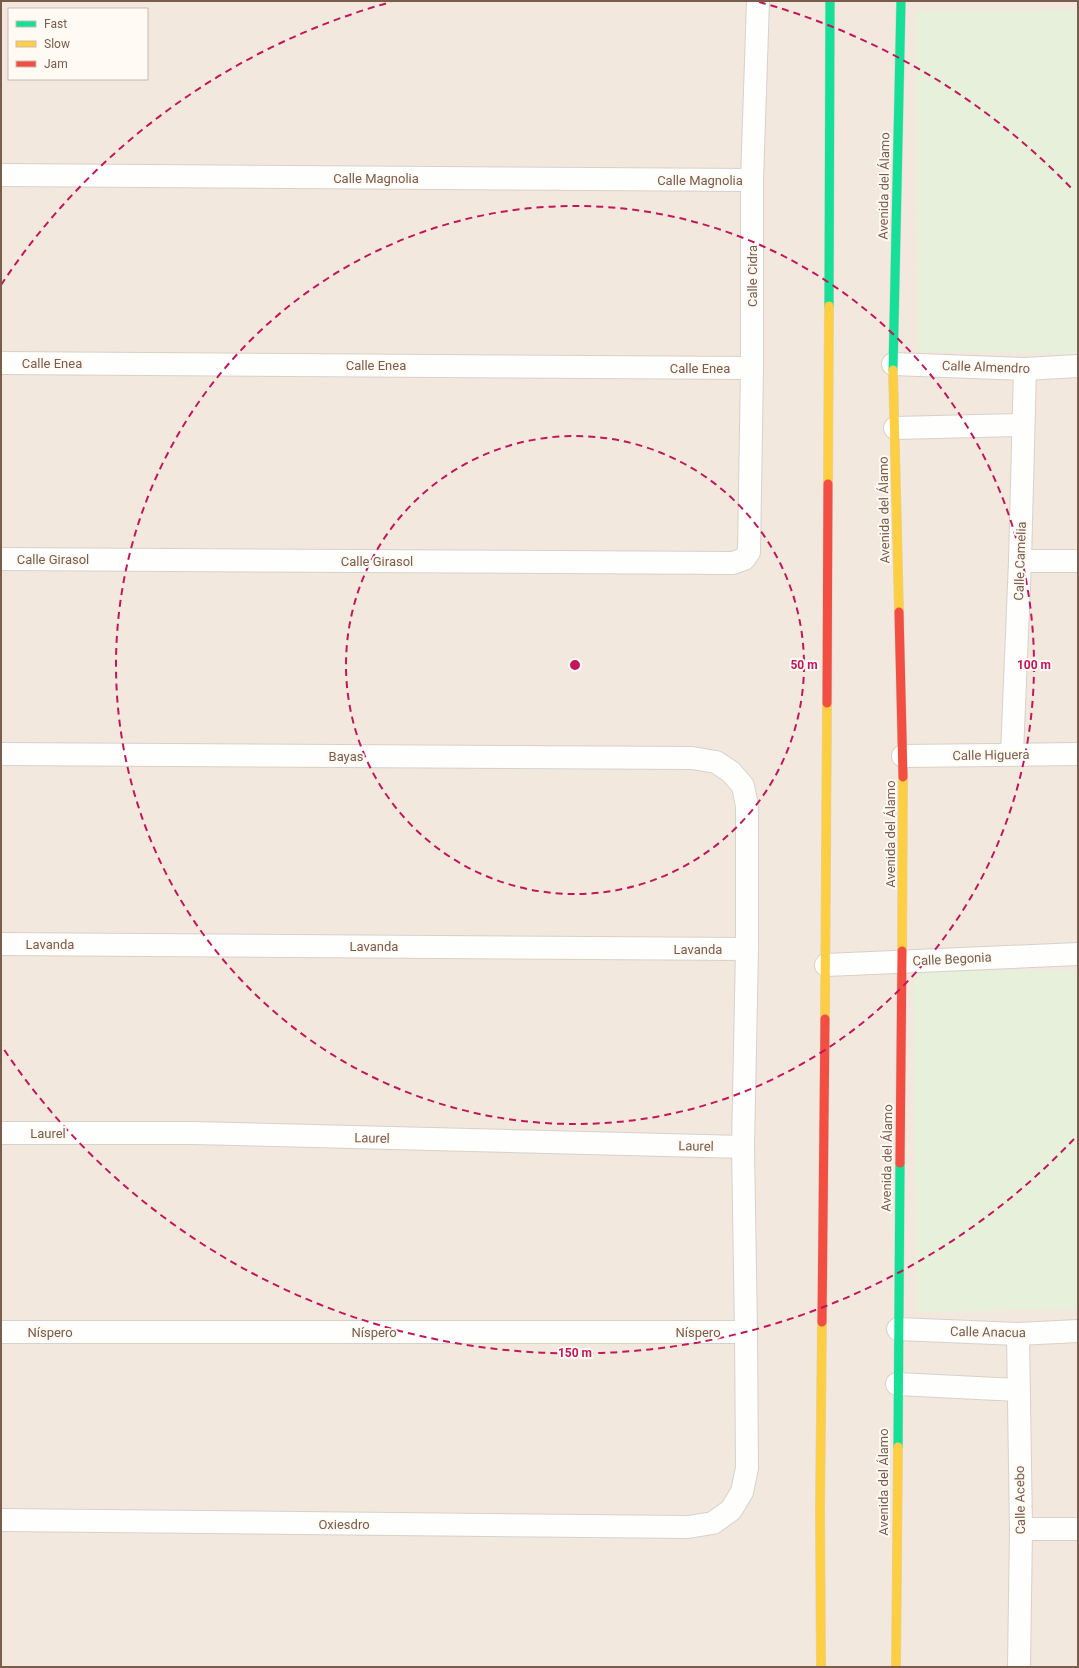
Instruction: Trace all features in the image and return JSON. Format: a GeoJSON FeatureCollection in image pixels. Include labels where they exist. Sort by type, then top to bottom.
{"type":"FeatureCollection","features":[{"type":"Feature","properties":{"kind":"street","name":"Calle Cidra"},"geometry":{"type":"LineString","coordinates":[[749,552],[752,368],[752,180],[758,1]]}},
{"type":"Feature","properties":{"kind":"street"},"geometry":{"type":"LineString","coordinates":[[821,1667],[820,1508],[826,965],[830,1]]}},
{"type":"Feature","properties":{"kind":"street","name":"Avenida del Álamo"},"geometry":{"type":"LineString","coordinates":[[896,1667],[897,1384],[903,962],[904,756],[893,364],[901,1]]}},
{"type":"Feature","properties":{"kind":"street","name":"Calle Magnolia"},"geometry":{"type":"LineString","coordinates":[[1,175],[752,180]]}},
{"type":"Feature","properties":{"kind":"street","name":"Calle Enea"},"geometry":{"type":"LineString","coordinates":[[1,363],[752,368]]}},
{"type":"Feature","properties":{"kind":"street","name":"Calle Almendro"},"geometry":{"type":"LineString","coordinates":[[893,364],[1025,369],[1078,366]]}},
{"type":"Feature","properties":{"kind":"street","name":"Calle Camelia"},"geometry":{"type":"LineString","coordinates":[[1012,754],[1020,561],[1025,369]]}},
{"type":"Feature","properties":{"kind":"street"},"geometry":{"type":"LineString","coordinates":[[895,428],[1024,425]]}},
{"type":"Feature","properties":{"kind":"street","name":"Calle Girasol"},"geometry":{"type":"LineString","coordinates":[[1,559],[733,564],[744,559],[749,552]]}},
{"type":"Feature","properties":{"kind":"street"},"geometry":{"type":"LineString","coordinates":[[1020,561],[1078,561]]}},
{"type":"Feature","properties":{"kind":"street","name":"Bayas"},"geometry":{"type":"LineString","coordinates":[[1,754],[692,758],[716,762],[731,772],[743,786],[747,806],[747,949],[743,1147]]}},
{"type":"Feature","properties":{"kind":"street","name":"Calle Higuera"},"geometry":{"type":"LineString","coordinates":[[904,756],[1078,754]]}},
{"type":"Feature","properties":{"kind":"street","name":"Lavanda"},"geometry":{"type":"LineString","coordinates":[[1,944],[747,949]]}},
{"type":"Feature","properties":{"kind":"street","name":"Calle Begonia"},"geometry":{"type":"LineString","coordinates":[[826,965],[1078,954]]}},
{"type":"Feature","properties":{"kind":"street","name":"Laurel"},"geometry":{"type":"LineString","coordinates":[[1,1133],[193,1134],[743,1147]]}},
{"type":"Feature","properties":{"kind":"street","name":"Oxiesdro"},"geometry":{"type":"LineString","coordinates":[[1,1520],[688,1527],[713,1523],[731,1510],[742,1492],[746,1468],[746,1332],[743,1147]]}},
{"type":"Feature","properties":{"kind":"street","name":"Calle Anacua"},"geometry":{"type":"LineString","coordinates":[[898,1330],[1018,1334],[1078,1331]]}},
{"type":"Feature","properties":{"kind":"street","name":"Níspero"},"geometry":{"type":"LineString","coordinates":[[1,1332],[746,1332]]}},
{"type":"Feature","properties":{"kind":"street","name":"Calle Acebo"},"geometry":{"type":"LineString","coordinates":[[1018,1334],[1020,1529],[1019,1667]]}},
{"type":"Feature","properties":{"kind":"street"},"geometry":{"type":"LineString","coordinates":[[897,1384],[1018,1390]]}},
{"type":"Feature","properties":{"kind":"street"},"geometry":{"type":"LineString","coordinates":[[1020,1529],[1078,1529]]}},
{"type":"Feature","properties":{"kind":"shaded area"},"geometry":{"type":"Polygon","coordinates":[[[1,1],[1078,1],[1078,1667],[1,1667],[1,1]]]}},
{"type":"Feature","properties":{"kind":"green space"},"geometry":{"type":"Polygon","coordinates":[[[1078,10],[1078,354],[918,351],[916,11],[1078,10]]]}},
{"type":"Feature","properties":{"kind":"green space"},"geometry":{"type":"Polygon","coordinates":[[[914,971],[1078,971],[1078,1309],[917,1312],[914,971]]]}},
{"type":"Feature","properties":{"kind":"traffic: fast"},"geometry":{"type":"LineString","coordinates":[[829,306],[830,1]]}},
{"type":"Feature","properties":{"kind":"traffic: fast"},"geometry":{"type":"LineString","coordinates":[[893,370],[901,1]]}},
{"type":"Feature","properties":{"kind":"traffic: fast"},"geometry":{"type":"LineString","coordinates":[[898,1447],[900,1163]]}},
{"type":"Feature","properties":{"kind":"traffic: slow"},"geometry":{"type":"LineString","coordinates":[[828,484],[829,306]]}},
{"type":"Feature","properties":{"kind":"traffic: slow"},"geometry":{"type":"LineString","coordinates":[[893,370],[899,612]]}},
{"type":"Feature","properties":{"kind":"traffic: slow"},"geometry":{"type":"LineString","coordinates":[[825,1019],[827,703]]}},
{"type":"Feature","properties":{"kind":"traffic: slow"},"geometry":{"type":"LineString","coordinates":[[902,951],[903,777]]}},
{"type":"Feature","properties":{"kind":"traffic: slow"},"geometry":{"type":"LineString","coordinates":[[821,1667],[820,1508],[822,1322]]}},
{"type":"Feature","properties":{"kind":"traffic: slow"},"geometry":{"type":"LineString","coordinates":[[896,1667],[898,1447]]}},
{"type":"Feature","properties":{"kind":"traffic: jam"},"geometry":{"type":"LineString","coordinates":[[827,703],[828,484]]}},
{"type":"Feature","properties":{"kind":"traffic: jam"},"geometry":{"type":"LineString","coordinates":[[899,612],[903,777]]}},
{"type":"Feature","properties":{"kind":"traffic: jam"},"geometry":{"type":"LineString","coordinates":[[900,1163],[902,951]]}},
{"type":"Feature","properties":{"kind":"traffic: jam"},"geometry":{"type":"LineString","coordinates":[[822,1322],[825,1019]]}}]}
